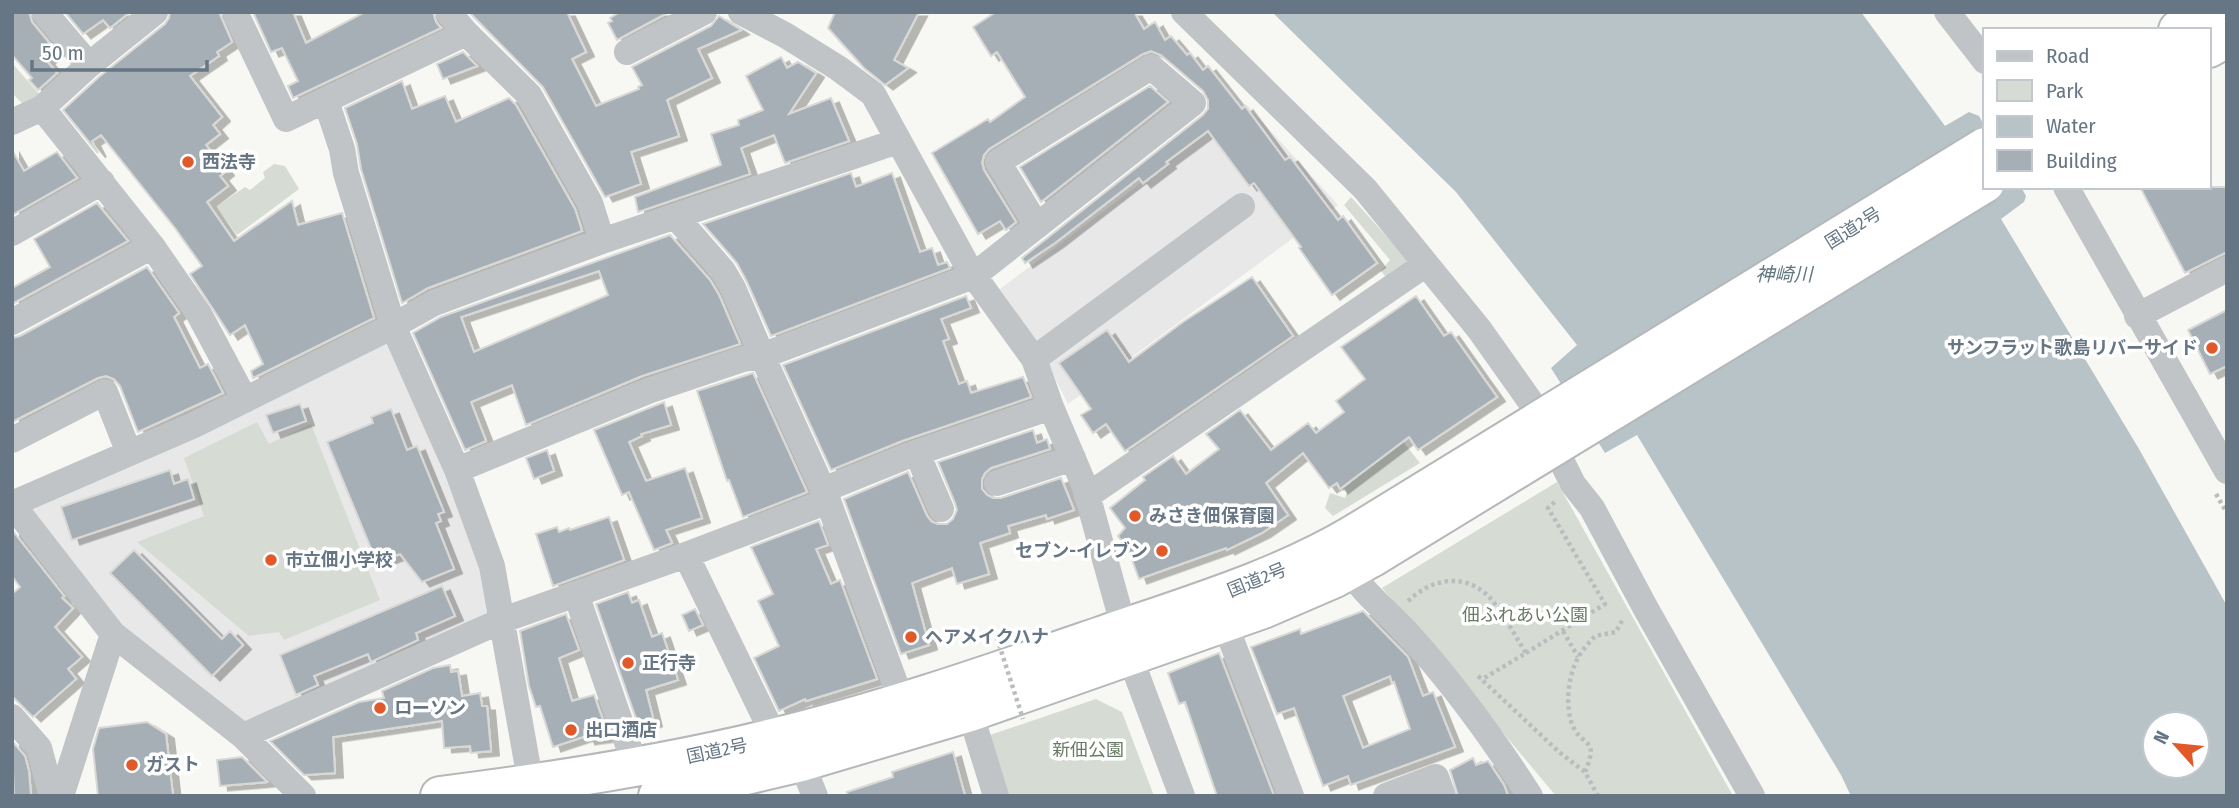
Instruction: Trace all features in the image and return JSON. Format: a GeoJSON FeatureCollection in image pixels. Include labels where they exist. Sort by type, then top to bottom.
{"type":"FeatureCollection","features":[{"type":"Feature","properties":{"kind":"highway"},"geometry":{"type":"LineString","coordinates":[[2181,28],[2207,12]]}},
{"type":"Feature","properties":{"kind":"highway"},"geometry":{"type":"LineString","coordinates":[[2211,47],[2227,38]]}},
{"type":"Feature","properties":{"kind":"highway","name":"国道2号"},"geometry":{"type":"LineString","coordinates":[[797,765],[902,702],[1127,642],[1225,624],[1298,595],[1353,552],[1983,148]]}},
{"type":"Feature","properties":{"kind":"highway","name":"国道2号"},"geometry":{"type":"LineString","coordinates":[[440,796],[647,782],[797,765],[971,712],[1302,561],[1353,552],[1983,184]]}},
{"type":"Feature","properties":{"kind":"street"},"geometry":{"type":"LineString","coordinates":[[44,12],[89,65]]}},
{"type":"Feature","properties":{"kind":"street"},"geometry":{"type":"LineString","coordinates":[[155,12],[89,65],[23,111],[102,182],[152,246],[199,314],[245,400]]}},
{"type":"Feature","properties":{"kind":"street"},"geometry":{"type":"LineString","coordinates":[[235,12],[286,119],[466,33]]}},
{"type":"Feature","properties":{"kind":"street"},"geometry":{"type":"LineString","coordinates":[[448,12],[530,95],[590,203],[602,241]]}},
{"type":"Feature","properties":{"kind":"street"},"geometry":{"type":"LineString","coordinates":[[627,52],[704,12]]}},
{"type":"Feature","properties":{"kind":"street"},"geometry":{"type":"LineString","coordinates":[[741,12],[785,35],[838,68],[873,94],[973,276],[1034,359],[1087,496],[1127,642],[1182,796]]}},
{"type":"Feature","properties":{"kind":"street"},"geometry":{"type":"LineString","coordinates":[[1184,12],[1365,189],[1479,329],[1535,408],[1573,484],[1592,508],[1752,796]]}},
{"type":"Feature","properties":{"kind":"street"},"geometry":{"type":"LineString","coordinates":[[1947,12],[1983,58]]}},
{"type":"Feature","properties":{"kind":"street"},"geometry":{"type":"LineString","coordinates":[[457,470],[648,391],[743,359],[762,356],[973,276],[1037,226],[1193,103],[1151,67],[998,162],[1037,226]]}},
{"type":"Feature","properties":{"kind":"street"},"geometry":{"type":"LineString","coordinates":[[326,101],[342,149],[345,173],[393,326],[457,470],[492,566],[532,790]]}},
{"type":"Feature","properties":{"kind":"street"},"geometry":{"type":"LineString","coordinates":[[303,796],[243,736],[113,634],[12,504],[245,400],[434,303],[602,241],[898,141]]}},
{"type":"Feature","properties":{"kind":"street"},"geometry":{"type":"LineString","coordinates":[[12,233],[102,182]]}},
{"type":"Feature","properties":{"kind":"street"},"geometry":{"type":"LineString","coordinates":[[2067,189],[2227,471]]}},
{"type":"Feature","properties":{"kind":"street"},"geometry":{"type":"LineString","coordinates":[[1034,359],[1242,206]]}},
{"type":"Feature","properties":{"kind":"street"},"geometry":{"type":"LineString","coordinates":[[676,217],[723,271],[733,288],[825,495],[902,702]]}},
{"type":"Feature","properties":{"kind":"street"},"geometry":{"type":"LineString","coordinates":[[12,322],[152,246]]}},
{"type":"Feature","properties":{"kind":"street"},"geometry":{"type":"LineString","coordinates":[[1087,496],[1426,264]]}},
{"type":"Feature","properties":{"kind":"street"},"geometry":{"type":"LineString","coordinates":[[2137,316],[2227,269]]}},
{"type":"Feature","properties":{"kind":"street"},"geometry":{"type":"LineString","coordinates":[[12,440],[105,392],[130,453]]}},
{"type":"Feature","properties":{"kind":"street"},"geometry":{"type":"LineString","coordinates":[[243,736],[503,620],[686,555],[917,453],[1051,407]]}},
{"type":"Feature","properties":{"kind":"street"},"geometry":{"type":"LineString","coordinates":[[917,453],[941,509]]}},
{"type":"Feature","properties":{"kind":"street"},"geometry":{"type":"LineString","coordinates":[[997,483],[1073,458]]}},
{"type":"Feature","properties":{"kind":"street"},"geometry":{"type":"LineString","coordinates":[[1353,552],[1392,617],[1491,736],[1530,796]]}},
{"type":"Feature","properties":{"kind":"street"},"geometry":{"type":"LineString","coordinates":[[686,555],[797,765]]}},
{"type":"Feature","properties":{"kind":"street"},"geometry":{"type":"LineString","coordinates":[[576,594],[647,782]]}},
{"type":"Feature","properties":{"kind":"street"},"geometry":{"type":"LineString","coordinates":[[1225,624],[1292,796]]}},
{"type":"Feature","properties":{"kind":"street"},"geometry":{"type":"LineString","coordinates":[[61,796],[113,634]]}},
{"type":"Feature","properties":{"kind":"street"},"geometry":{"type":"LineString","coordinates":[[971,712],[996,796]]}},
{"type":"Feature","properties":{"kind":"street"},"geometry":{"type":"LineString","coordinates":[[12,717],[39,748],[52,796]]}},
{"type":"Feature","properties":{"kind":"street"},"geometry":{"type":"LineString","coordinates":[[1386,796],[1436,777],[1443,796]]}},
{"type":"Feature","properties":{"kind":"path"},"geometry":{"type":"LineString","coordinates":[[1481,680],[1605,604],[1548,508],[1573,484]]}},
{"type":"Feature","properties":{"kind":"path"},"geometry":{"type":"LineString","coordinates":[[1392,617],[1423,589],[1436,582],[1457,580],[1475,586],[1488,595],[1526,653]]}},
{"type":"Feature","properties":{"kind":"path"},"geometry":{"type":"LineString","coordinates":[[1585,772],[1592,754],[1589,743],[1578,734],[1572,724],[1570,703],[1572,674],[1578,657],[1595,636],[1616,632],[1623,618],[1646,609]]}},
{"type":"Feature","properties":{"kind":"path"},"geometry":{"type":"LineString","coordinates":[[1563,631],[1578,657]]}},
{"type":"Feature","properties":{"kind":"path"},"geometry":{"type":"LineString","coordinates":[[997,638],[1023,719]]}},
{"type":"Feature","properties":{"kind":"path"},"geometry":{"type":"LineString","coordinates":[[1472,670],[1559,752],[1585,772],[1598,796]]}},
{"type":"Feature","properties":{"kind":"shaded area"},"geometry":{"type":"Polygon","coordinates":[[[1246,104],[1338,205],[1068,404],[1036,341],[1000,289],[1246,104]]]}},
{"type":"Feature","properties":{"kind":"shaded area","name":"市立佃小学校"},"geometry":{"type":"Polygon","coordinates":[[[381,335],[393,342],[496,608],[490,618],[245,721],[237,720],[130,639],[27,505],[381,335]]]}},
{"type":"Feature","properties":{"kind":"green space"},"geometry":{"type":"Polygon","coordinates":[[[12,63],[40,95],[26,107],[12,93],[12,63]]]}},
{"type":"Feature","properties":{"kind":"green space"},"geometry":{"type":"Polygon","coordinates":[[[274,164],[285,166],[299,189],[237,235],[216,207],[245,187],[250,190],[265,178],[263,172],[274,164]]]}},
{"type":"Feature","properties":{"kind":"green space"},"geometry":{"type":"Polygon","coordinates":[[[1351,197],[1408,260],[1403,272],[1389,281],[1381,271],[1390,260],[1344,205],[1351,197]]]}},
{"type":"Feature","properties":{"kind":"green space"},"geometry":{"type":"Polygon","coordinates":[[[257,422],[269,444],[311,424],[380,600],[284,640],[279,632],[249,636],[137,542],[204,516],[184,458],[257,422]]]}},
{"type":"Feature","properties":{"kind":"green space"},"geometry":{"type":"Polygon","coordinates":[[[1401,439],[1420,463],[1333,516],[1325,508],[1330,493],[1345,498],[1347,492],[1342,490],[1401,439]]]}},
{"type":"Feature","properties":{"kind":"green space","name":"佃ふれあい公園"},"geometry":{"type":"Polygon","coordinates":[[[1557,482],[1733,796],[1556,796],[1382,588],[1557,482]]]}},
{"type":"Feature","properties":{"kind":"green space","name":"新佃公園"},"geometry":{"type":"Polygon","coordinates":[[[1096,699],[1122,712],[1154,796],[1007,796],[990,735],[1096,699]]]}},
{"type":"Feature","properties":{"kind":"water","name":"神崎川"},"geometry":{"type":"Polygon","coordinates":[[[1272,12],[1861,12],[1945,126],[1969,112],[1979,116],[1983,123],[1983,189],[2022,189],[2026,196],[2024,202],[2001,219],[2139,449],[2227,606],[2227,796],[1851,796],[1841,775],[1637,435],[1605,453],[1551,368],[1577,345],[1456,192],[1272,12]]]}},
{"type":"Feature","properties":{"kind":"building"},"geometry":{"type":"Polygon","coordinates":[[[12,12],[29,12],[32,22],[56,51],[46,60],[57,73],[38,90],[29,80],[32,78],[12,55],[12,12]]]}},
{"type":"Feature","properties":{"kind":"building"},"geometry":{"type":"Polygon","coordinates":[[[65,12],[130,12],[110,28],[103,20],[83,34],[65,12]]]}},
{"type":"Feature","properties":{"kind":"building"},"geometry":{"type":"Polygon","coordinates":[[[170,12],[219,12],[232,42],[217,52],[219,56],[190,76],[222,117],[213,125],[220,134],[206,145],[226,171],[220,176],[228,186],[207,202],[234,241],[292,201],[298,225],[342,213],[374,318],[253,378],[251,371],[263,364],[245,325],[230,335],[190,274],[202,266],[175,228],[101,135],[92,141],[98,153],[63,110],[165,24],[170,12]]]}},
{"type":"Feature","properties":{"kind":"building"},"geometry":{"type":"Polygon","coordinates":[[[253,12],[293,12],[306,43],[365,12],[433,12],[441,28],[293,98],[288,86],[298,81],[282,48],[271,52],[253,12]]]}},
{"type":"Feature","properties":{"kind":"building"},"geometry":{"type":"Polygon","coordinates":[[[469,12],[567,12],[586,52],[572,59],[596,106],[639,89],[642,85],[632,67],[711,26],[719,16],[741,30],[698,49],[712,78],[667,100],[679,136],[631,152],[641,184],[605,197],[543,87],[469,12]]]}},
{"type":"Feature","properties":{"kind":"building"},"geometry":{"type":"Polygon","coordinates":[[[620,12],[669,12],[617,40],[608,23],[612,21],[610,18],[620,12]]]}},
{"type":"Feature","properties":{"kind":"building"},"geometry":{"type":"Polygon","coordinates":[[[835,12],[919,12],[894,60],[908,68],[885,85],[864,68],[828,28],[835,12]]]}},
{"type":"Feature","properties":{"kind":"building"},"geometry":{"type":"Polygon","coordinates":[[[996,12],[1134,12],[1144,29],[1155,22],[1165,40],[1171,36],[1187,55],[1190,53],[1203,70],[1208,66],[1242,109],[1245,106],[1285,160],[1290,157],[1338,220],[1343,216],[1377,263],[1332,295],[1254,183],[1249,186],[1208,131],[1143,183],[1139,178],[1025,263],[1022,258],[1208,109],[1208,100],[1203,91],[1161,55],[1151,51],[989,149],[982,163],[984,170],[1016,222],[1006,230],[1000,221],[978,234],[932,153],[988,119],[990,122],[1025,97],[997,52],[991,56],[973,27],[996,12]]]}},
{"type":"Feature","properties":{"kind":"building"},"geometry":{"type":"Polygon","coordinates":[[[463,52],[477,66],[443,79],[437,64],[463,52]]]}},
{"type":"Feature","properties":{"kind":"building"},"geometry":{"type":"Polygon","coordinates":[[[781,57],[787,68],[798,62],[816,73],[789,114],[831,98],[849,141],[785,163],[774,135],[741,148],[750,174],[638,212],[635,197],[721,165],[711,134],[739,125],[738,120],[763,110],[746,76],[781,57]]]}},
{"type":"Feature","properties":{"kind":"building"},"geometry":{"type":"Polygon","coordinates":[[[402,81],[412,109],[445,96],[456,122],[509,98],[516,105],[575,209],[582,231],[428,288],[402,303],[345,108],[402,81]]]}},
{"type":"Feature","properties":{"kind":"building"},"geometry":{"type":"Polygon","coordinates":[[[1150,86],[1168,102],[1041,202],[1020,167],[1150,86]]]}},
{"type":"Feature","properties":{"kind":"building"},"geometry":{"type":"Polygon","coordinates":[[[12,150],[24,171],[57,152],[77,178],[12,215],[12,150]]]}},
{"type":"Feature","properties":{"kind":"building"},"geometry":{"type":"Polygon","coordinates":[[[851,173],[856,187],[892,173],[920,252],[932,248],[938,265],[947,262],[950,268],[771,336],[737,263],[703,224],[851,173]]]}},
{"type":"Feature","properties":{"kind":"building"},"geometry":{"type":"Polygon","coordinates":[[[2227,187],[2227,252],[2185,273],[2141,189],[2227,187]]]}},
{"type":"Feature","properties":{"kind":"building"},"geometry":{"type":"Polygon","coordinates":[[[97,203],[128,241],[12,304],[12,288],[50,267],[34,239],[97,203]]]}},
{"type":"Feature","properties":{"kind":"building"},"geometry":{"type":"Polygon","coordinates":[[[670,235],[710,280],[740,344],[642,376],[526,425],[512,385],[471,402],[486,441],[465,450],[413,333],[441,317],[670,235]],[[599,271],[461,317],[474,352],[608,295],[599,271]]]}},
{"type":"Feature","properties":{"kind":"building"},"geometry":{"type":"Polygon","coordinates":[[[147,267],[179,313],[174,317],[200,368],[208,364],[223,393],[138,432],[120,386],[114,379],[106,376],[12,422],[12,338],[147,267]]]}},
{"type":"Feature","properties":{"kind":"building"},"geometry":{"type":"Polygon","coordinates":[[[1252,277],[1293,336],[1125,451],[1106,424],[1093,433],[1081,415],[1091,409],[1059,363],[1107,330],[1129,362],[1183,322],[1252,277]]]}},
{"type":"Feature","properties":{"kind":"building"},"geometry":{"type":"Polygon","coordinates":[[[966,296],[971,308],[941,319],[949,339],[943,341],[959,384],[967,381],[971,393],[1023,377],[1031,397],[902,441],[831,470],[783,365],[966,296]]]}},
{"type":"Feature","properties":{"kind":"building"},"geometry":{"type":"Polygon","coordinates":[[[1416,296],[1444,336],[1451,332],[1497,397],[1418,450],[1409,437],[1340,489],[1337,483],[1329,488],[1303,453],[1266,483],[1288,515],[1262,533],[1227,550],[1226,548],[1139,579],[1128,549],[1118,536],[1125,528],[1110,508],[1145,480],[1143,477],[1173,456],[1186,474],[1219,449],[1206,434],[1240,410],[1271,450],[1308,423],[1316,433],[1344,412],[1336,401],[1365,379],[1341,347],[1416,296]]]}},
{"type":"Feature","properties":{"kind":"building","name":"サンフラット歌島リバーサイド"},"geometry":{"type":"Polygon","coordinates":[[[2227,310],[2227,366],[2210,374],[2188,330],[2227,310]]]}},
{"type":"Feature","properties":{"kind":"building"},"geometry":{"type":"Polygon","coordinates":[[[753,373],[807,492],[743,517],[729,480],[727,481],[697,391],[753,373]]]}},
{"type":"Feature","properties":{"kind":"building"},"geometry":{"type":"Polygon","coordinates":[[[664,402],[671,425],[641,434],[642,436],[629,442],[646,481],[685,468],[702,518],[666,530],[672,543],[654,550],[629,492],[622,495],[594,430],[664,402]]]}},
{"type":"Feature","properties":{"kind":"building"},"geometry":{"type":"Polygon","coordinates":[[[300,404],[306,421],[273,433],[266,415],[300,404]]]}},
{"type":"Feature","properties":{"kind":"building"},"geometry":{"type":"Polygon","coordinates":[[[391,409],[407,450],[417,446],[444,512],[438,514],[441,521],[436,523],[454,569],[422,582],[400,554],[377,563],[327,442],[373,423],[371,417],[391,409]]]}},
{"type":"Feature","properties":{"kind":"building"},"geometry":{"type":"Polygon","coordinates":[[[1033,430],[1037,443],[1047,439],[1050,449],[991,468],[982,479],[982,489],[993,498],[1001,498],[1061,478],[1074,510],[1047,519],[1046,515],[1008,526],[1010,533],[980,543],[989,574],[957,584],[952,568],[912,583],[929,645],[901,654],[844,499],[908,472],[927,516],[932,522],[947,524],[957,510],[938,462],[1033,430]]]}},
{"type":"Feature","properties":{"kind":"building"},"geometry":{"type":"Polygon","coordinates":[[[547,450],[554,471],[534,479],[526,458],[547,450]]]}},
{"type":"Feature","properties":{"kind":"building"},"geometry":{"type":"Polygon","coordinates":[[[170,470],[174,484],[188,479],[194,499],[72,540],[61,507],[170,470]]]}},
{"type":"Feature","properties":{"kind":"building"},"geometry":{"type":"Polygon","coordinates":[[[609,517],[624,560],[553,586],[536,534],[557,527],[559,532],[569,528],[570,530],[609,517]]]}},
{"type":"Feature","properties":{"kind":"building"},"geometry":{"type":"Polygon","coordinates":[[[819,521],[828,545],[816,549],[831,584],[840,580],[877,679],[806,701],[805,699],[779,711],[754,658],[779,646],[758,601],[773,594],[751,547],[819,521]]]}},
{"type":"Feature","properties":{"kind":"building"},"geometry":{"type":"Polygon","coordinates":[[[12,530],[64,596],[62,598],[73,608],[55,627],[82,657],[68,669],[76,679],[33,717],[12,696],[12,594],[20,587],[12,576],[12,530]]]}},
{"type":"Feature","properties":{"kind":"building"},"geometry":{"type":"Polygon","coordinates":[[[134,550],[222,639],[230,631],[243,645],[212,676],[110,573],[134,550]]]}},
{"type":"Feature","properties":{"kind":"building"},"geometry":{"type":"Polygon","coordinates":[[[442,586],[455,616],[416,633],[418,640],[371,662],[368,654],[314,676],[318,685],[296,695],[280,655],[442,586]]]}},
{"type":"Feature","properties":{"kind":"building"},"geometry":{"type":"Polygon","coordinates":[[[628,592],[632,603],[639,600],[652,637],[662,633],[678,680],[646,690],[654,722],[639,727],[596,604],[628,592]]]}},
{"type":"Feature","properties":{"kind":"building"},"geometry":{"type":"Polygon","coordinates":[[[695,609],[703,625],[689,631],[682,615],[695,609]]]}},
{"type":"Feature","properties":{"kind":"building"},"geometry":{"type":"Polygon","coordinates":[[[1363,611],[1408,657],[1423,696],[1433,692],[1455,747],[1351,785],[1348,776],[1323,786],[1294,708],[1277,714],[1251,647],[1300,629],[1301,634],[1363,611]],[[1390,676],[1343,696],[1363,748],[1410,729],[1394,682],[1392,683],[1390,676]]]}},
{"type":"Feature","properties":{"kind":"building"},"geometry":{"type":"Polygon","coordinates":[[[566,614],[579,650],[559,658],[572,701],[594,695],[609,737],[587,740],[586,736],[553,747],[540,706],[536,707],[529,686],[520,631],[566,614]]]}},
{"type":"Feature","properties":{"kind":"building"},"geometry":{"type":"Polygon","coordinates":[[[1219,653],[1274,796],[1217,796],[1185,702],[1179,704],[1168,673],[1219,653]]]}},
{"type":"Feature","properties":{"kind":"building"},"geometry":{"type":"Polygon","coordinates":[[[450,665],[451,672],[458,671],[462,696],[480,693],[482,706],[487,706],[491,751],[471,753],[470,746],[444,748],[442,721],[333,737],[335,773],[304,775],[270,741],[359,702],[384,698],[382,691],[433,668],[450,665]]]}},
{"type":"Feature","properties":{"kind":"building","name":"ガスト"},"geometry":{"type":"Polygon","coordinates":[[[147,722],[166,734],[173,796],[98,796],[93,749],[99,728],[147,722]]]}},
{"type":"Feature","properties":{"kind":"building"},"geometry":{"type":"Polygon","coordinates":[[[12,741],[25,756],[31,796],[14,796],[12,741]]]}},
{"type":"Feature","properties":{"kind":"building"},"geometry":{"type":"Polygon","coordinates":[[[953,752],[965,796],[848,796],[847,792],[893,777],[892,772],[953,752]]]}},
{"type":"Feature","properties":{"kind":"building"},"geometry":{"type":"Polygon","coordinates":[[[242,757],[267,782],[220,786],[217,760],[242,757]]]}},
{"type":"Feature","properties":{"kind":"building"},"geometry":{"type":"Polygon","coordinates":[[[1473,758],[1476,765],[1488,761],[1508,796],[1458,796],[1450,770],[1473,758]]]}},
{"type":"Feature","properties":{"kind":"place","name":"西法寺"},"geometry":{"type":"Point","coordinates":[188,162]}},
{"type":"Feature","properties":{"kind":"place","name":"サンフラット歌島リバーサイド"},"geometry":{"type":"Point","coordinates":[2212,348]}},
{"type":"Feature","properties":{"kind":"place","name":"みさき佃保育園"},"geometry":{"type":"Point","coordinates":[1135,516]}},
{"type":"Feature","properties":{"kind":"place","name":"セブン-イレブン"},"geometry":{"type":"Point","coordinates":[1162,551]}},
{"type":"Feature","properties":{"kind":"place","name":"市立佃小学校"},"geometry":{"type":"Point","coordinates":[271,560]}},
{"type":"Feature","properties":{"kind":"place","name":"ヘアメイクハナ"},"geometry":{"type":"Point","coordinates":[911,637]}},
{"type":"Feature","properties":{"kind":"place","name":"正行寺"},"geometry":{"type":"Point","coordinates":[628,663]}},
{"type":"Feature","properties":{"kind":"place","name":"ローソン"},"geometry":{"type":"Point","coordinates":[380,708]}},
{"type":"Feature","properties":{"kind":"place","name":"出口酒店"},"geometry":{"type":"Point","coordinates":[571,730]}},
{"type":"Feature","properties":{"kind":"place","name":"ガスト"},"geometry":{"type":"Point","coordinates":[132,765]}}]}
